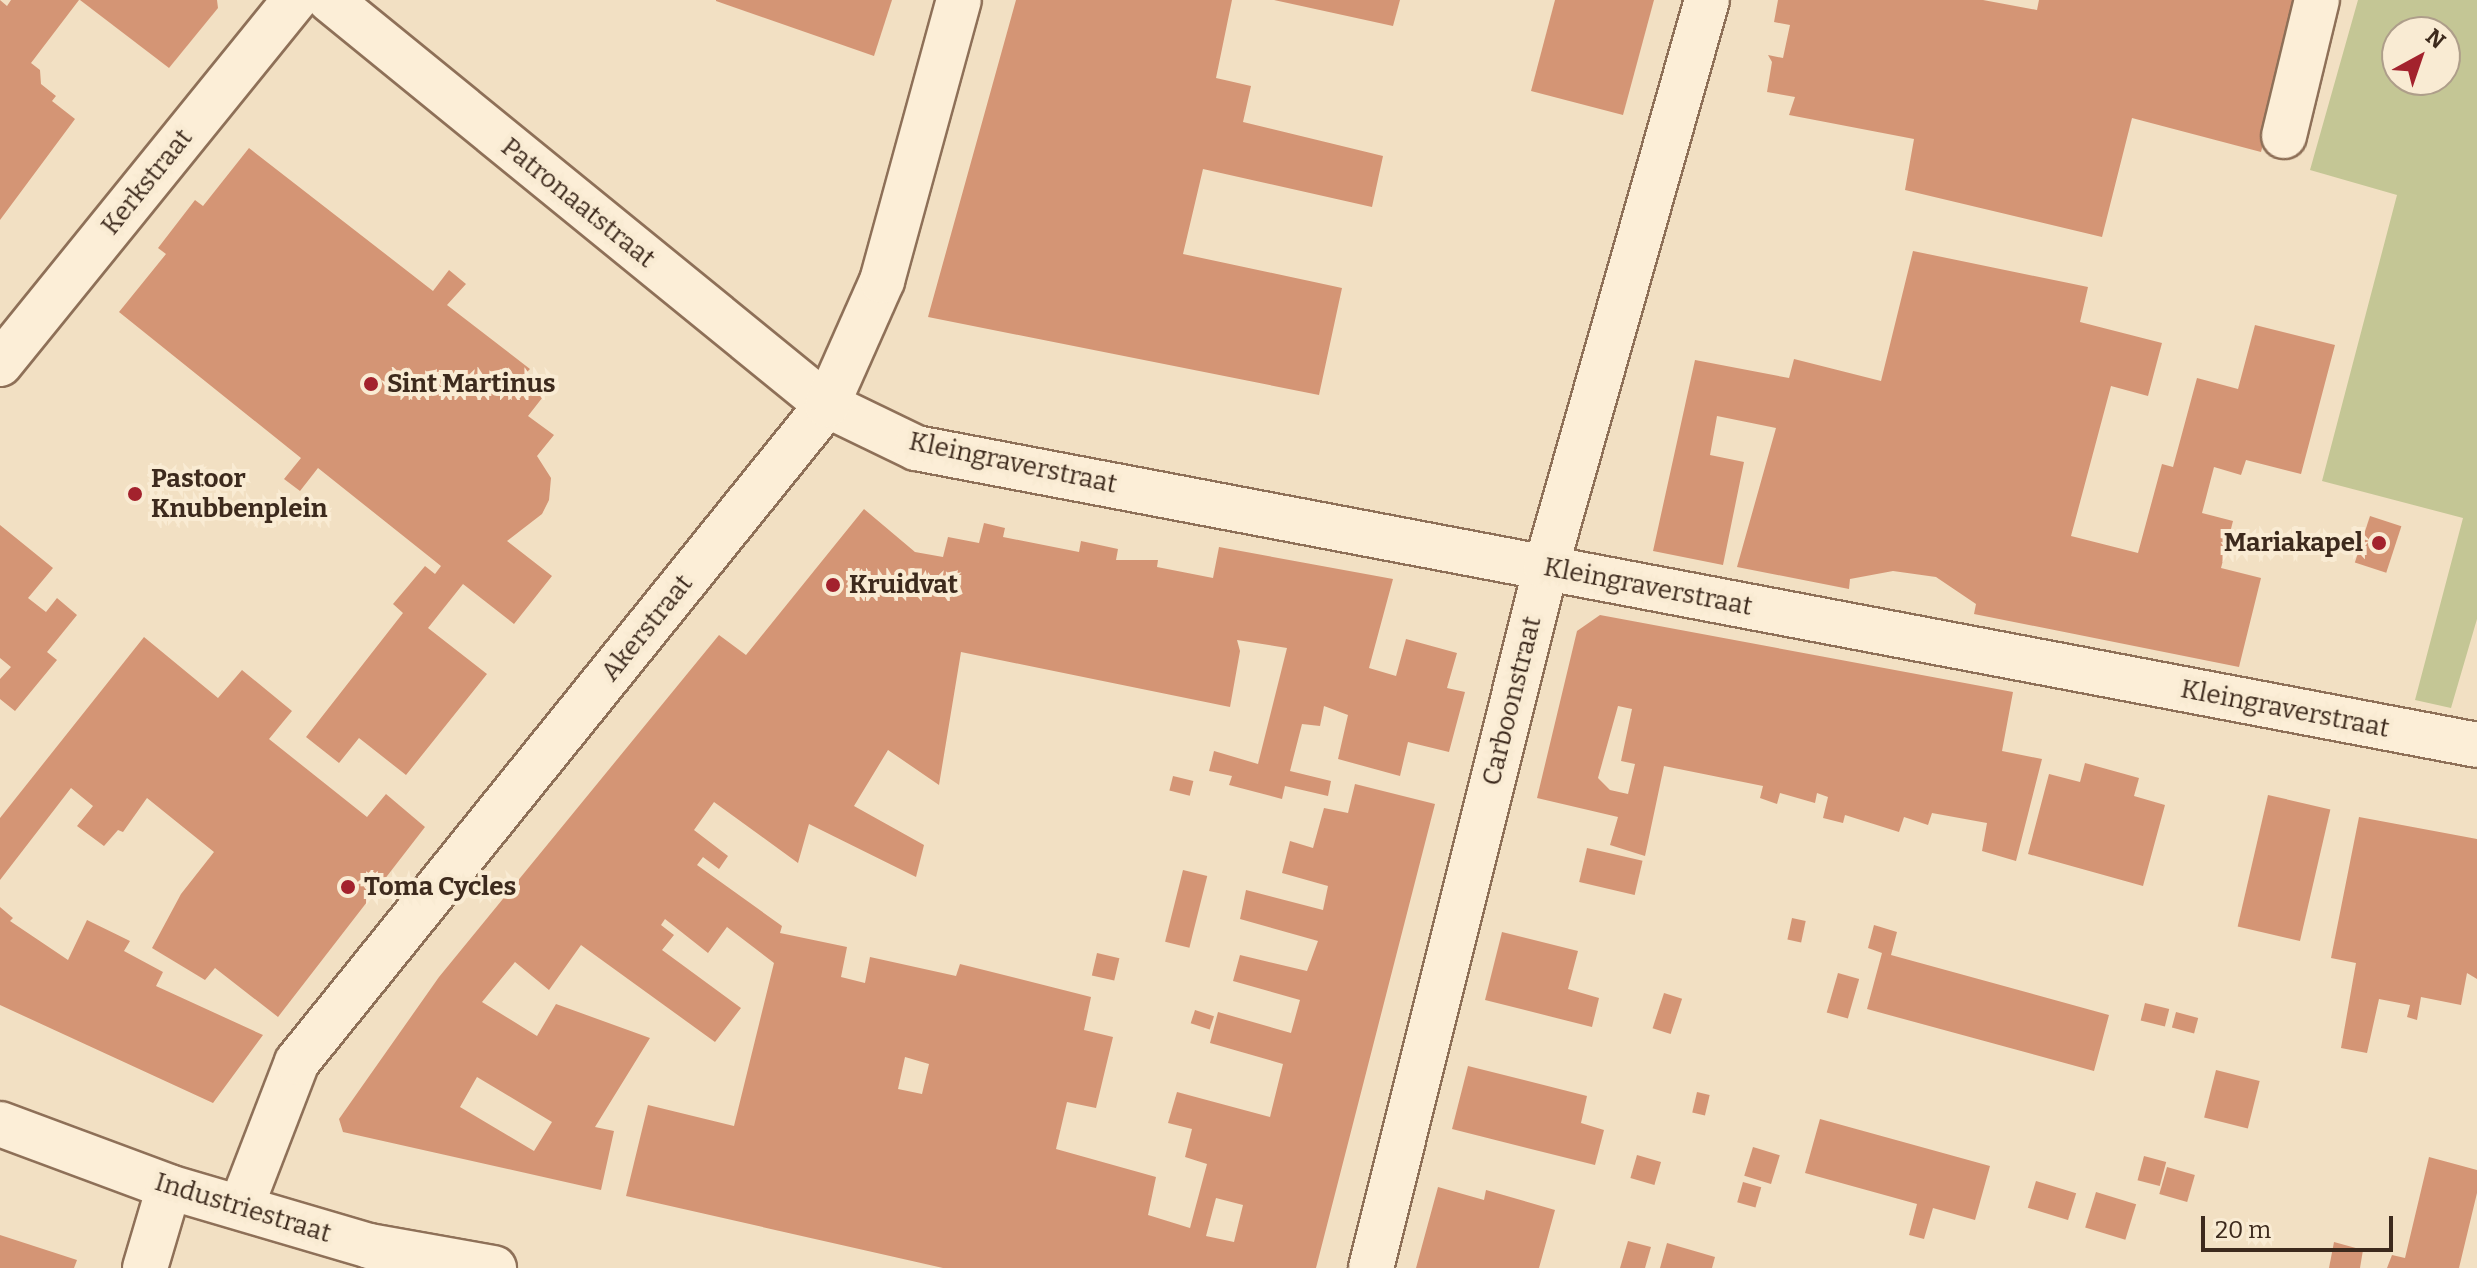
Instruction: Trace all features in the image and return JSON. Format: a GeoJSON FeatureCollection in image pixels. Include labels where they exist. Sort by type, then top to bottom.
{"type":"FeatureCollection","features":[{"type":"Feature","properties":{"kind":"street","name":"Kerkstraat"},"geometry":{"type":"LineString","coordinates":[[0,364],[295,0]]}},
{"type":"Feature","properties":{"kind":"street","name":"Patronaatstraat"},"geometry":{"type":"LineString","coordinates":[[330,0],[827,405]]}},
{"type":"Feature","properties":{"kind":"street","name":"Akerstraat"},"geometry":{"type":"LineString","coordinates":[[241,1207],[297,1062],[827,405],[882,281],[959,0]]}},
{"type":"Feature","properties":{"kind":"street","name":"Carboonstraat"},"geometry":{"type":"LineString","coordinates":[[1371,1268],[1546,567],[1707,0]]}},
{"type":"Feature","properties":{"kind":"street"},"geometry":{"type":"LineString","coordinates":[[2284,136],[2317,0]]}},
{"type":"Feature","properties":{"kind":"street","name":"Kleingraverstraat"},"geometry":{"type":"LineString","coordinates":[[827,405],[916,448],[2477,745]]}},
{"type":"Feature","properties":{"kind":"street","name":"Industriestraat"},"geometry":{"type":"LineString","coordinates":[[0,1124],[169,1187],[369,1246],[494,1268]]}},
{"type":"Feature","properties":{"kind":"street"},"geometry":{"type":"LineString","coordinates":[[145,1268],[169,1187]]}},
{"type":"Feature","properties":{"kind":"green space"},"geometry":{"type":"Polygon","coordinates":[[[2358,0],[2477,0],[2477,619],[2451,708],[2415,700],[2463,518],[2322,481],[2397,195],[2310,170],[2358,0]]]}},
{"type":"Feature","properties":{"kind":"building"},"geometry":{"type":"Polygon","coordinates":[[[0,0],[7,6],[11,0],[79,0],[31,63],[40,70],[41,84],[56,96],[52,101],[75,119],[0,220],[0,0]]]}},
{"type":"Feature","properties":{"kind":"building"},"geometry":{"type":"Polygon","coordinates":[[[80,0],[217,0],[218,8],[169,68],[80,0]]]}},
{"type":"Feature","properties":{"kind":"building"},"geometry":{"type":"Polygon","coordinates":[[[716,0],[892,0],[874,56],[716,1],[716,0]]]}},
{"type":"Feature","properties":{"kind":"building"},"geometry":{"type":"Polygon","coordinates":[[[1016,0],[1232,0],[1216,78],[1251,86],[1243,122],[1383,156],[1372,207],[1203,169],[1183,254],[1342,288],[1319,395],[928,317],[1016,0]]]}},
{"type":"Feature","properties":{"kind":"building"},"geometry":{"type":"Polygon","coordinates":[[[1274,0],[1400,0],[1393,26],[1274,0]]]}},
{"type":"Feature","properties":{"kind":"building"},"geometry":{"type":"Polygon","coordinates":[[[1555,0],[1654,0],[1623,115],[1531,91],[1555,0]]]}},
{"type":"Feature","properties":{"kind":"building"},"geometry":{"type":"Polygon","coordinates":[[[1778,0],[1983,0],[2037,10],[2039,0],[2301,0],[2261,152],[2132,118],[2102,237],[1905,190],[1914,139],[1789,115],[1795,97],[1767,92],[1772,62],[1768,55],[1783,58],[1790,25],[1774,22],[1778,0]]]}},
{"type":"Feature","properties":{"kind":"building","name":"Sint Martinus"},"geometry":{"type":"Polygon","coordinates":[[[249,148],[433,291],[449,270],[466,284],[447,305],[530,369],[524,375],[546,393],[528,416],[554,435],[537,456],[551,478],[549,500],[542,514],[507,541],[552,576],[514,624],[463,584],[428,628],[487,674],[406,775],[359,738],[339,763],[306,737],[403,613],[393,604],[425,566],[435,574],[441,566],[318,468],[300,491],[284,479],[301,458],[119,312],[166,254],[158,248],[195,200],[203,206],[249,148]]]}},
{"type":"Feature","properties":{"kind":"building"},"geometry":{"type":"Polygon","coordinates":[[[1913,251],[2088,287],[2080,322],[2162,343],[2148,396],[2111,386],[2071,536],[2138,553],[2162,464],[2173,467],[2197,378],[2238,389],[2255,325],[2335,345],[2301,474],[2246,460],[2241,475],[2214,467],[2202,513],[2233,521],[2221,568],[2261,578],[2239,667],[1974,614],[1976,604],[1936,577],[1893,571],[1850,579],[1849,589],[1737,567],[1776,428],[1717,416],[1710,455],[1744,462],[1723,565],[1653,551],[1695,360],[1789,378],[1794,359],[1881,381],[1913,251]]]}},
{"type":"Feature","properties":{"kind":"building"},"geometry":{"type":"Polygon","coordinates":[[[864,509],[915,552],[943,557],[948,537],[979,543],[984,523],[1005,528],[1003,537],[1079,552],[1081,541],[1118,549],[1116,560],[1158,560],[1157,567],[1213,578],[1219,547],[1393,579],[1369,668],[1396,676],[1406,639],[1457,653],[1447,688],[1465,692],[1449,752],[1408,742],[1400,776],[1338,759],[1348,715],[1324,706],[1320,726],[1302,724],[1290,771],[1331,781],[1328,796],[1285,786],[1282,799],[1229,785],[1232,776],[1209,771],[1214,751],[1258,764],[1287,648],[1237,640],[1240,651],[1230,707],[961,652],[939,785],[888,750],[854,806],[924,845],[916,877],[809,824],[798,863],[714,802],[694,830],[728,856],[719,869],[703,857],[697,865],[782,926],[780,933],[847,947],[841,977],[865,983],[870,957],[956,976],[960,964],[1091,997],[1084,1030],[1113,1037],[1096,1108],[1067,1102],[1056,1149],[1156,1177],[1148,1215],[1190,1228],[1207,1164],[1185,1157],[1192,1129],[1168,1123],[1177,1092],[1270,1117],[1283,1064],[1210,1043],[1218,1012],[1291,1033],[1300,1000],[1233,981],[1240,955],[1307,971],[1318,941],[1240,919],[1246,890],[1323,910],[1328,886],[1282,873],[1290,841],[1313,848],[1324,808],[1348,813],[1355,784],[1435,804],[1316,1268],[943,1268],[626,1196],[648,1105],[734,1126],[774,963],[727,927],[708,953],[665,919],[661,925],[674,935],[662,950],[741,1008],[715,1042],[581,945],[549,990],[515,962],[482,1002],[537,1036],[556,1004],[650,1038],[595,1127],[614,1131],[601,1190],[343,1132],[339,1119],[439,977],[719,635],[746,655],[864,509]],[[905,1057],[898,1089],[922,1094],[929,1064],[905,1057]],[[477,1077],[460,1107],[534,1151],[552,1122],[477,1077]],[[1216,1198],[1206,1236],[1234,1242],[1243,1205],[1216,1198]]]}},
{"type":"Feature","properties":{"kind":"building","name":"Mariakapel"},"geometry":{"type":"Polygon","coordinates":[[[2370,516],[2401,526],[2386,573],[2355,563],[2370,516]]]}},
{"type":"Feature","properties":{"kind":"building"},"geometry":{"type":"Polygon","coordinates":[[[0,525],[53,568],[28,598],[46,612],[57,598],[77,615],[47,652],[57,660],[15,711],[0,699],[0,679],[11,667],[0,658],[0,525]]]}},
{"type":"Feature","properties":{"kind":"building"},"geometry":{"type":"Polygon","coordinates":[[[1600,615],[2013,692],[2002,751],[2042,759],[2016,861],[1982,851],[1987,823],[1932,813],[1928,825],[1904,817],[1899,832],[1845,815],[1843,823],[1823,818],[1828,797],[1817,793],[1815,803],[1780,793],[1777,804],[1760,798],[1763,786],[1664,766],[1645,856],[1610,845],[1618,817],[1537,798],[1577,631],[1600,615]],[[1618,706],[1598,778],[1610,790],[1628,794],[1635,764],[1621,761],[1632,709],[1618,706]]]}},
{"type":"Feature","properties":{"kind":"building"},"geometry":{"type":"Polygon","coordinates":[[[144,637],[218,698],[242,670],[292,711],[269,739],[367,817],[386,794],[425,827],[278,1017],[215,968],[205,980],[152,948],[181,894],[214,852],[147,798],[123,832],[118,830],[104,846],[77,826],[93,806],[71,788],[0,880],[0,818],[144,637]]]}},
{"type":"Feature","properties":{"kind":"building"},"geometry":{"type":"Polygon","coordinates":[[[2085,763],[2139,778],[2134,796],[2165,805],[2143,886],[2028,854],[2049,774],[2080,782],[2085,763]]]}},
{"type":"Feature","properties":{"kind":"building"},"geometry":{"type":"Polygon","coordinates":[[[1173,776],[1193,781],[1190,796],[1169,791],[1173,776]]]}},
{"type":"Feature","properties":{"kind":"building"},"geometry":{"type":"Polygon","coordinates":[[[2268,795],[2330,809],[2300,941],[2238,927],[2268,795]]]}},
{"type":"Feature","properties":{"kind":"building"},"geometry":{"type":"Polygon","coordinates":[[[2359,817],[2477,839],[2477,979],[2467,973],[2461,1005],[2421,997],[2417,1020],[2407,1017],[2410,1005],[2379,999],[2367,1053],[2341,1048],[2356,963],[2331,958],[2359,817]]]}},
{"type":"Feature","properties":{"kind":"building"},"geometry":{"type":"Polygon","coordinates":[[[1587,848],[1643,861],[1635,895],[1579,882],[1587,848]]]}},
{"type":"Feature","properties":{"kind":"building"},"geometry":{"type":"Polygon","coordinates":[[[1183,870],[1207,876],[1189,948],[1165,942],[1183,870]]]}},
{"type":"Feature","properties":{"kind":"building"},"geometry":{"type":"Polygon","coordinates":[[[0,907],[13,918],[10,921],[68,960],[87,920],[130,941],[124,951],[163,972],[156,986],[263,1035],[213,1103],[0,1005],[0,907]]]}},
{"type":"Feature","properties":{"kind":"building"},"geometry":{"type":"Polygon","coordinates":[[[1792,918],[1806,921],[1801,942],[1787,940],[1792,918]]]}},
{"type":"Feature","properties":{"kind":"building"},"geometry":{"type":"Polygon","coordinates":[[[1874,925],[1897,932],[1891,955],[2109,1015],[2094,1071],[1867,1009],[1882,953],[1868,948],[1874,925]]]}},
{"type":"Feature","properties":{"kind":"building"},"geometry":{"type":"Polygon","coordinates":[[[1502,932],[1578,951],[1568,989],[1599,998],[1592,1027],[1485,1000],[1502,932]]]}},
{"type":"Feature","properties":{"kind":"building"},"geometry":{"type":"Polygon","coordinates":[[[1097,953],[1119,958],[1114,981],[1092,975],[1097,953]]]}},
{"type":"Feature","properties":{"kind":"building"},"geometry":{"type":"Polygon","coordinates":[[[1838,973],[1859,979],[1848,1018],[1827,1012],[1838,973]]]}},
{"type":"Feature","properties":{"kind":"building"},"geometry":{"type":"Polygon","coordinates":[[[1664,993],[1682,999],[1671,1034],[1653,1028],[1664,993]]]}},
{"type":"Feature","properties":{"kind":"building"},"geometry":{"type":"Polygon","coordinates":[[[2145,1003],[2169,1009],[2165,1027],[2141,1020],[2145,1003]]]}},
{"type":"Feature","properties":{"kind":"building"},"geometry":{"type":"Polygon","coordinates":[[[1195,1010],[1214,1016],[1210,1029],[1191,1023],[1195,1010]]]}},
{"type":"Feature","properties":{"kind":"building"},"geometry":{"type":"Polygon","coordinates":[[[2176,1012],[2198,1018],[2194,1033],[2172,1027],[2176,1012]]]}},
{"type":"Feature","properties":{"kind":"building"},"geometry":{"type":"Polygon","coordinates":[[[1468,1066],[1587,1096],[1581,1123],[1604,1130],[1595,1165],[1452,1129],[1468,1066]]]}},
{"type":"Feature","properties":{"kind":"building"},"geometry":{"type":"Polygon","coordinates":[[[2216,1070],[2260,1081],[2248,1128],[2204,1118],[2216,1070]]]}},
{"type":"Feature","properties":{"kind":"building"},"geometry":{"type":"Polygon","coordinates":[[[1697,1092],[1710,1095],[1705,1115],[1692,1112],[1697,1092]]]}},
{"type":"Feature","properties":{"kind":"building"},"geometry":{"type":"Polygon","coordinates":[[[1820,1119],[1990,1166],[1975,1220],[1933,1208],[1924,1239],[1909,1235],[1917,1204],[1805,1173],[1820,1119]]]}},
{"type":"Feature","properties":{"kind":"building"},"geometry":{"type":"Polygon","coordinates":[[[1753,1147],[1780,1155],[1771,1184],[1744,1176],[1753,1147]]]}},
{"type":"Feature","properties":{"kind":"building"},"geometry":{"type":"Polygon","coordinates":[[[1637,1155],[1661,1162],[1654,1185],[1630,1178],[1637,1155]]]}},
{"type":"Feature","properties":{"kind":"building"},"geometry":{"type":"Polygon","coordinates":[[[2144,1156],[2166,1162],[2160,1186],[2138,1180],[2144,1156]]]}},
{"type":"Feature","properties":{"kind":"building"},"geometry":{"type":"Polygon","coordinates":[[[2429,1157],[2477,1170],[2477,1193],[2459,1268],[2387,1268],[2392,1255],[2405,1258],[2429,1157]]]}},
{"type":"Feature","properties":{"kind":"building"},"geometry":{"type":"Polygon","coordinates":[[[2167,1167],[2195,1175],[2187,1202],[2159,1194],[2167,1167]]]}},
{"type":"Feature","properties":{"kind":"building"},"geometry":{"type":"Polygon","coordinates":[[[2036,1181],[2076,1193],[2068,1220],[2028,1208],[2036,1181]]]}},
{"type":"Feature","properties":{"kind":"building"},"geometry":{"type":"Polygon","coordinates":[[[1743,1182],[1761,1187],[1755,1207],[1737,1202],[1743,1182]]]}},
{"type":"Feature","properties":{"kind":"building"},"geometry":{"type":"Polygon","coordinates":[[[1438,1187],[1484,1200],[1486,1190],[1555,1210],[1539,1268],[1416,1268],[1438,1187]]]}},
{"type":"Feature","properties":{"kind":"building"},"geometry":{"type":"Polygon","coordinates":[[[2096,1192],[2136,1204],[2125,1240],[2085,1227],[2096,1192]]]}},
{"type":"Feature","properties":{"kind":"building"},"geometry":{"type":"Polygon","coordinates":[[[0,1235],[77,1260],[74,1268],[0,1268],[0,1235]]]}},
{"type":"Feature","properties":{"kind":"building"},"geometry":{"type":"Polygon","coordinates":[[[1628,1241],[1651,1247],[1645,1268],[1620,1268],[1628,1241]]]}},
{"type":"Feature","properties":{"kind":"building"},"geometry":{"type":"Polygon","coordinates":[[[2334,1242],[2363,1250],[2360,1268],[2329,1268],[2334,1242]]]}},
{"type":"Feature","properties":{"kind":"building"},"geometry":{"type":"Polygon","coordinates":[[[1667,1243],[1715,1257],[1712,1268],[1660,1268],[1667,1243]]]}},
{"type":"Feature","properties":{"kind":"place","name":"Sint Martinus"},"geometry":{"type":"Point","coordinates":[371,384]}},
{"type":"Feature","properties":{"kind":"place","name":"Pastoor Knubbenplein"},"geometry":{"type":"Point","coordinates":[135,494]}},
{"type":"Feature","properties":{"kind":"place","name":"Mariakapel"},"geometry":{"type":"Point","coordinates":[2379,543]}},
{"type":"Feature","properties":{"kind":"place","name":"Kruidvat"},"geometry":{"type":"Point","coordinates":[833,585]}},
{"type":"Feature","properties":{"kind":"place","name":"Toma Cycles"},"geometry":{"type":"Point","coordinates":[348,887]}}]}
